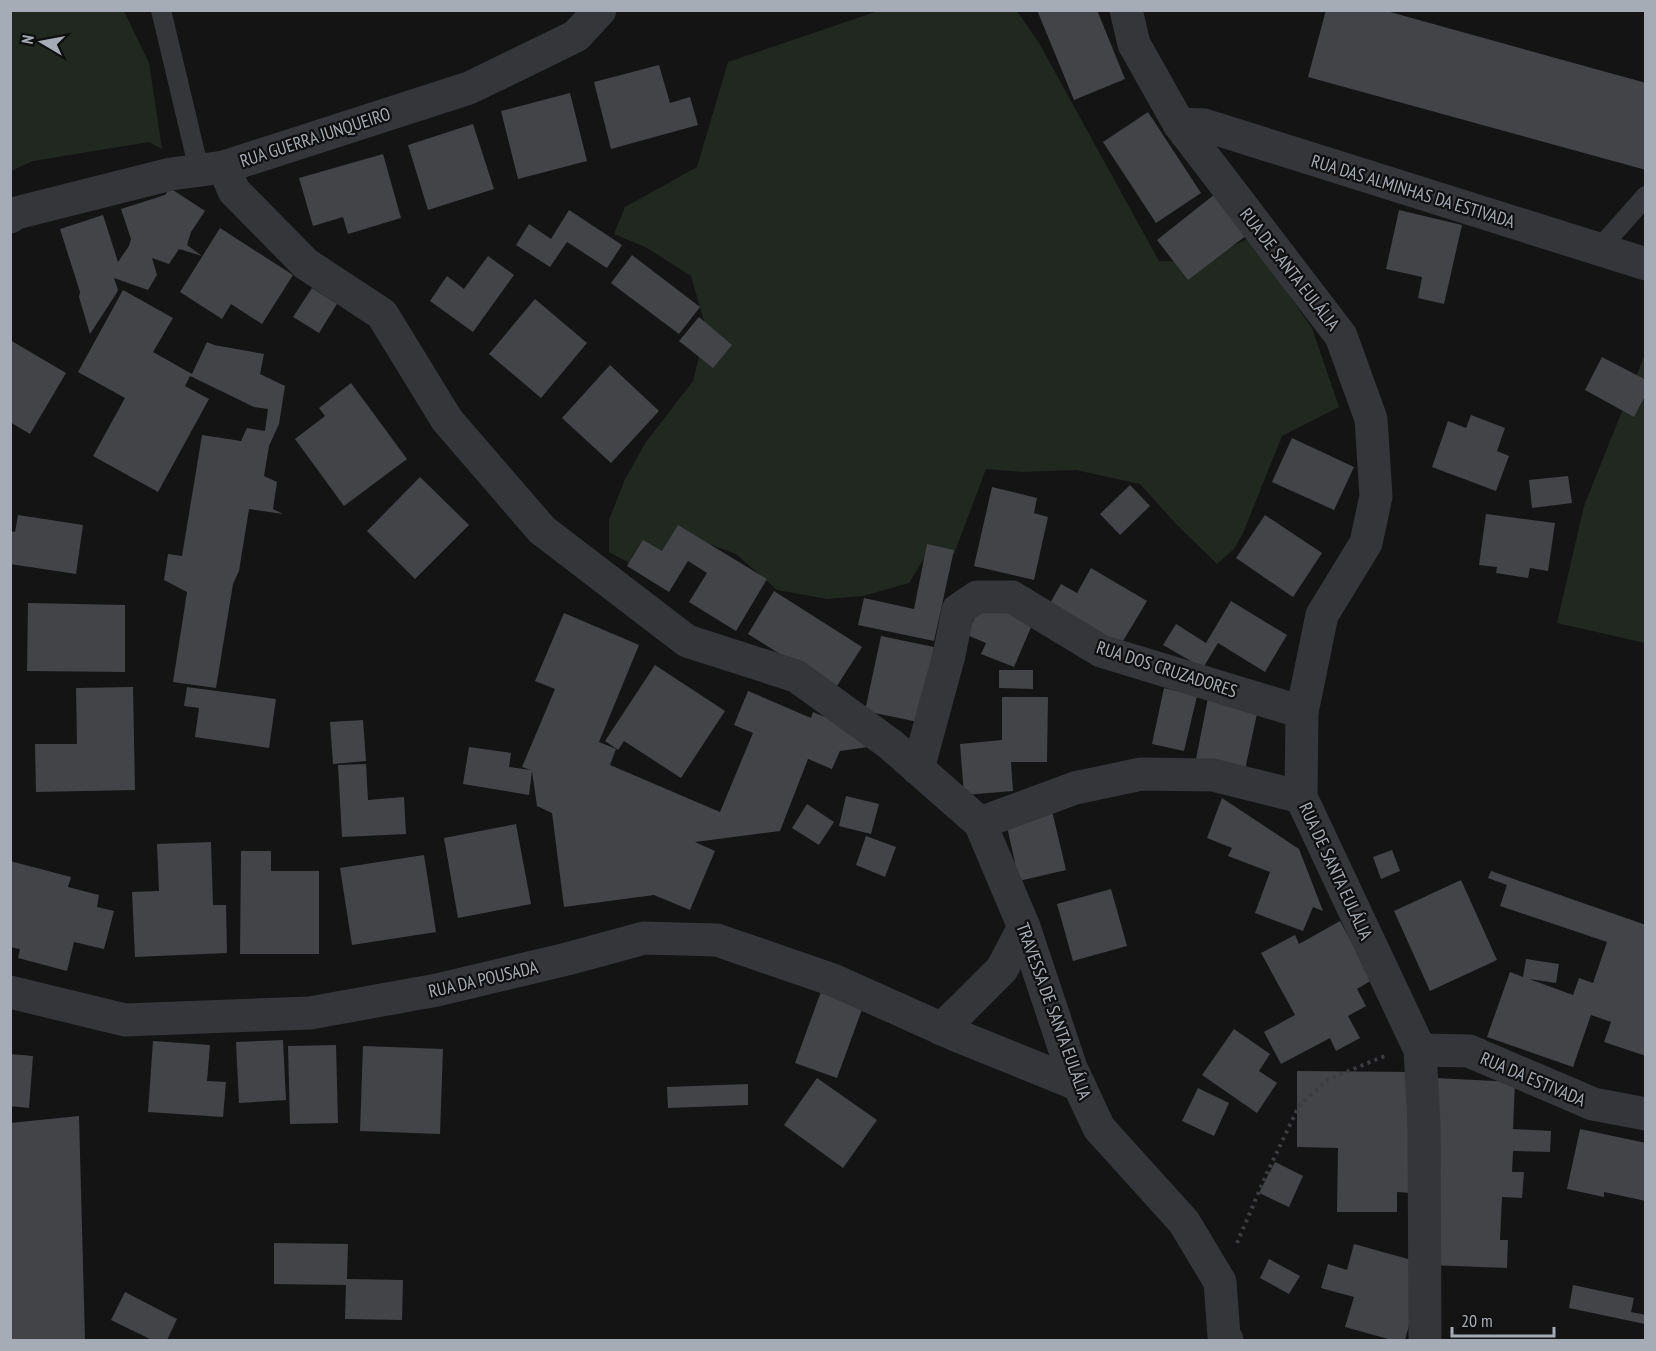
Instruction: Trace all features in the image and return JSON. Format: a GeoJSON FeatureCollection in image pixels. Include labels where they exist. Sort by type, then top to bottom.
{"type":"FeatureCollection","features":[{"type":"Feature","properties":{"kind":"street","name":"RUA GUERRA JUNQUEIRO"},"geometry":{"type":"LineString","coordinates":[[10,217],[16,213],[171,174],[211,169],[469,88],[576,36],[600,10]]}},
{"type":"Feature","properties":{"kind":"street","name":"RUA DE SANTA EULÁLIA"},"geometry":{"type":"LineString","coordinates":[[1126,10],[1134,44],[1179,124],[1341,336],[1371,419],[1376,496],[1366,543],[1322,615],[1302,712],[1301,797],[1420,1050],[1424,1125],[1425,1341]]}},
{"type":"Feature","properties":{"kind":"street","name":"RUA DAS ALMINHAS DA ESTIVADA"},"geometry":{"type":"LineString","coordinates":[[1179,124],[1204,125],[1646,264]]}},
{"type":"Feature","properties":{"kind":"street"},"geometry":{"type":"LineString","coordinates":[[211,169],[306,264],[382,314],[447,420],[542,530],[687,641],[796,676],[890,744],[980,823],[1075,788],[1141,774],[1213,775],[1301,797]]}},
{"type":"Feature","properties":{"kind":"street","name":"RUA DOS CRUZADORES"},"geometry":{"type":"LineString","coordinates":[[918,769],[949,655],[958,610],[977,597],[1011,597],[1101,651],[1302,712]]}},
{"type":"Feature","properties":{"kind":"street","name":"TRAVESSA DE SANTA EULÁLIA"},"geometry":{"type":"LineString","coordinates":[[980,823],[1024,927],[1071,1068],[1099,1128],[1184,1222],[1220,1282],[1224,1336],[1227,1341]]}},
{"type":"Feature","properties":{"kind":"street"},"geometry":{"type":"LineString","coordinates":[[941,1029],[1002,969],[1024,927]]}},
{"type":"Feature","properties":{"kind":"street","name":"RUA DA POUSADA"},"geometry":{"type":"LineString","coordinates":[[10,992],[125,1020],[310,1013],[437,990],[644,938],[717,940],[832,980],[941,1029],[1079,1085]]}},
{"type":"Feature","properties":{"kind":"street","name":"RUA DA ESTIVADA"},"geometry":{"type":"LineString","coordinates":[[1420,1050],[1469,1051],[1593,1104],[1646,1114]]}},
{"type":"Feature","properties":{"kind":"lane"},"geometry":{"type":"LineString","coordinates":[[161,10],[211,169]]}},
{"type":"Feature","properties":{"kind":"lane"},"geometry":{"type":"LineString","coordinates":[[1599,249],[1646,196]]}},
{"type":"Feature","properties":{"kind":"path"},"geometry":{"type":"LineString","coordinates":[[1220,1282],[1299,1106],[1327,1080],[1388,1055],[1420,1050]]}},
{"type":"Feature","properties":{"kind":"shaded area"},"geometry":{"type":"Polygon","coordinates":[[[10,11],[124,11],[149,63],[162,149],[149,142],[33,161],[11,171],[10,11]]]}},
{"type":"Feature","properties":{"kind":"shaded area"},"geometry":{"type":"Polygon","coordinates":[[[878,11],[1017,11],[1039,43],[1159,261],[1199,262],[1249,238],[1312,328],[1339,407],[1282,436],[1243,533],[1234,549],[1217,564],[1140,484],[1076,470],[1023,472],[986,469],[954,554],[930,549],[909,583],[863,596],[827,599],[777,590],[736,554],[693,538],[633,565],[609,552],[609,520],[625,479],[646,442],[693,381],[706,328],[691,276],[647,248],[614,234],[625,207],[697,167],[728,62],[878,11]]]}},
{"type":"Feature","properties":{"kind":"shaded area"},"geometry":{"type":"Polygon","coordinates":[[[1645,354],[1645,643],[1557,623],[1584,506],[1645,354]]]}},
{"type":"Feature","properties":{"kind":"building"},"geometry":{"type":"Polygon","coordinates":[[[1037,10],[1097,10],[1125,79],[1074,100],[1037,10]]]}},
{"type":"Feature","properties":{"kind":"building"},"geometry":{"type":"Polygon","coordinates":[[[1326,10],[1383,10],[1646,83],[1646,170],[1308,77],[1326,10]]]}},
{"type":"Feature","properties":{"kind":"building"},"geometry":{"type":"Polygon","coordinates":[[[659,65],[670,103],[690,97],[698,125],[611,149],[594,82],[659,65]]]}},
{"type":"Feature","properties":{"kind":"building"},"geometry":{"type":"Polygon","coordinates":[[[570,93],[587,161],[518,179],[501,111],[570,93]]]}},
{"type":"Feature","properties":{"kind":"building"},"geometry":{"type":"Polygon","coordinates":[[[1148,112],[1201,193],[1156,223],[1103,142],[1148,112]]]}},
{"type":"Feature","properties":{"kind":"building"},"geometry":{"type":"Polygon","coordinates":[[[473,124],[494,189],[428,210],[408,145],[473,124]]]}},
{"type":"Feature","properties":{"kind":"building"},"geometry":{"type":"Polygon","coordinates":[[[383,154],[401,218],[348,234],[343,217],[313,226],[299,178],[383,154]]]}},
{"type":"Feature","properties":{"kind":"building"},"geometry":{"type":"Polygon","coordinates":[[[170,188],[205,211],[191,232],[187,245],[202,256],[179,249],[169,264],[152,258],[157,275],[148,290],[114,278],[118,290],[90,334],[79,297],[80,292],[60,229],[103,215],[118,262],[131,239],[121,209],[165,195],[170,188]]]}},
{"type":"Feature","properties":{"kind":"building"},"geometry":{"type":"Polygon","coordinates":[[[1215,194],[1247,235],[1188,280],[1157,240],[1215,194]]]}},
{"type":"Feature","properties":{"kind":"building"},"geometry":{"type":"Polygon","coordinates":[[[569,210],[622,245],[607,268],[567,242],[550,267],[516,245],[529,224],[551,239],[569,210]]]}},
{"type":"Feature","properties":{"kind":"building"},"geometry":{"type":"Polygon","coordinates":[[[1399,210],[1462,225],[1444,304],[1418,298],[1422,277],[1386,269],[1399,210]]]}},
{"type":"Feature","properties":{"kind":"building"},"geometry":{"type":"Polygon","coordinates":[[[220,228],[293,275],[262,324],[231,304],[222,319],[180,292],[220,228]]]}},
{"type":"Feature","properties":{"kind":"building"},"geometry":{"type":"Polygon","coordinates":[[[632,255],[700,307],[679,334],[611,283],[632,255]]]}},
{"type":"Feature","properties":{"kind":"building"},"geometry":{"type":"Polygon","coordinates":[[[488,256],[514,275],[473,332],[430,301],[447,276],[464,289],[488,256]]]}},
{"type":"Feature","properties":{"kind":"building"},"geometry":{"type":"Polygon","coordinates":[[[312,288],[337,304],[319,333],[293,317],[312,288]]]}},
{"type":"Feature","properties":{"kind":"building"},"geometry":{"type":"Polygon","coordinates":[[[123,290],[173,318],[153,352],[192,374],[207,342],[264,354],[260,374],[285,386],[279,424],[269,446],[264,476],[277,482],[273,509],[283,514],[249,509],[239,571],[233,584],[216,688],[173,682],[187,592],[164,580],[168,554],[182,556],[202,435],[241,441],[247,428],[265,431],[268,409],[254,407],[190,376],[185,386],[209,399],[158,492],[93,456],[125,398],[78,372],[123,290]]]}},
{"type":"Feature","properties":{"kind":"building"},"geometry":{"type":"Polygon","coordinates":[[[535,299],[587,343],[541,398],[489,354],[535,299]]]}},
{"type":"Feature","properties":{"kind":"building"},"geometry":{"type":"Polygon","coordinates":[[[699,317],[732,345],[713,368],[679,341],[699,317]]]}},
{"type":"Feature","properties":{"kind":"building"},"geometry":{"type":"Polygon","coordinates":[[[10,340],[66,373],[30,434],[10,422],[10,340]]]}},
{"type":"Feature","properties":{"kind":"building"},"geometry":{"type":"Polygon","coordinates":[[[1602,357],[1646,380],[1646,394],[1634,417],[1585,390],[1602,357]]]}},
{"type":"Feature","properties":{"kind":"building"},"geometry":{"type":"Polygon","coordinates":[[[610,365],[659,411],[611,463],[562,418],[610,365]]]}},
{"type":"Feature","properties":{"kind":"building"},"geometry":{"type":"Polygon","coordinates":[[[351,383],[407,459],[344,506],[295,439],[325,416],[319,408],[351,383]]]}},
{"type":"Feature","properties":{"kind":"building"},"geometry":{"type":"Polygon","coordinates":[[[1471,415],[1505,428],[1497,451],[1509,456],[1496,491],[1432,467],[1448,421],[1466,428],[1471,415]]]}},
{"type":"Feature","properties":{"kind":"building"},"geometry":{"type":"Polygon","coordinates":[[[1292,438],[1354,467],[1334,510],[1272,482],[1292,438]]]}},
{"type":"Feature","properties":{"kind":"building"},"geometry":{"type":"Polygon","coordinates":[[[1568,476],[1572,503],[1532,508],[1529,480],[1568,476]]]}},
{"type":"Feature","properties":{"kind":"building"},"geometry":{"type":"Polygon","coordinates":[[[420,477],[469,525],[415,579],[367,531],[420,477]]]}},
{"type":"Feature","properties":{"kind":"building"},"geometry":{"type":"Polygon","coordinates":[[[1130,485],[1150,506],[1120,535],[1100,514],[1130,485]]]}},
{"type":"Feature","properties":{"kind":"building"},"geometry":{"type":"Polygon","coordinates":[[[992,487],[1037,498],[1034,513],[1048,517],[1034,580],[974,566],[992,487]]]}},
{"type":"Feature","properties":{"kind":"building"},"geometry":{"type":"Polygon","coordinates":[[[1486,514],[1555,523],[1548,571],[1530,568],[1528,578],[1496,573],[1497,567],[1479,565],[1486,514]]]}},
{"type":"Feature","properties":{"kind":"building"},"geometry":{"type":"Polygon","coordinates":[[[18,515],[83,525],[76,574],[10,564],[10,531],[15,532],[18,515]]]}},
{"type":"Feature","properties":{"kind":"building"},"geometry":{"type":"Polygon","coordinates":[[[1265,515],[1322,553],[1293,597],[1236,558],[1265,515]]]}},
{"type":"Feature","properties":{"kind":"building"},"geometry":{"type":"Polygon","coordinates":[[[678,525],[767,579],[736,631],[689,602],[707,573],[688,561],[669,592],[627,566],[643,540],[662,551],[678,525]]]}},
{"type":"Feature","properties":{"kind":"building"},"geometry":{"type":"Polygon","coordinates":[[[927,544],[954,550],[934,641],[858,625],[864,598],[914,609],[927,544]]]}},
{"type":"Feature","properties":{"kind":"building"},"geometry":{"type":"Polygon","coordinates":[[[1091,568],[1147,601],[1117,651],[1046,610],[1061,584],[1077,593],[1091,568]]]}},
{"type":"Feature","properties":{"kind":"building"},"geometry":{"type":"Polygon","coordinates":[[[774,591],[862,647],[835,689],[748,634],[774,591]]]}},
{"type":"Feature","properties":{"kind":"building"},"geometry":{"type":"Polygon","coordinates":[[[984,596],[1035,618],[1014,667],[981,654],[986,643],[967,635],[984,596]]]}},
{"type":"Feature","properties":{"kind":"building"},"geometry":{"type":"Polygon","coordinates":[[[1231,601],[1287,635],[1265,672],[1218,643],[1203,668],[1163,645],[1176,624],[1206,643],[1231,601]]]}},
{"type":"Feature","properties":{"kind":"building"},"geometry":{"type":"Polygon","coordinates":[[[28,603],[125,605],[125,672],[27,671],[28,603]]]}},
{"type":"Feature","properties":{"kind":"building"},"geometry":{"type":"Polygon","coordinates":[[[564,613],[639,645],[599,742],[616,749],[610,765],[720,812],[753,733],[734,725],[748,691],[811,718],[813,712],[889,744],[840,751],[832,769],[808,759],[780,831],[695,842],[715,851],[690,910],[654,895],[564,907],[552,813],[537,806],[532,771],[529,795],[463,784],[469,747],[511,753],[509,767],[531,770],[522,767],[555,689],[535,681],[564,613]]]}},
{"type":"Feature","properties":{"kind":"building"},"geometry":{"type":"Polygon","coordinates":[[[881,636],[934,647],[918,722],[865,711],[881,636]]]}},
{"type":"Feature","properties":{"kind":"building"},"geometry":{"type":"Polygon","coordinates":[[[655,665],[725,711],[681,778],[624,741],[618,750],[605,741],[655,665]]]}},
{"type":"Feature","properties":{"kind":"building"},"geometry":{"type":"Polygon","coordinates":[[[999,670],[1033,670],[1033,689],[999,688],[999,670]]]}},
{"type":"Feature","properties":{"kind":"building"},"geometry":{"type":"Polygon","coordinates":[[[133,687],[135,790],[36,792],[35,744],[77,744],[76,688],[133,687]]]}},
{"type":"Feature","properties":{"kind":"building"},"geometry":{"type":"Polygon","coordinates":[[[187,687],[276,699],[269,748],[195,737],[199,708],[184,706],[187,687]]]}},
{"type":"Feature","properties":{"kind":"building"},"geometry":{"type":"Polygon","coordinates":[[[1164,688],[1197,696],[1184,751],[1152,744],[1164,688]]]}},
{"type":"Feature","properties":{"kind":"building"},"geometry":{"type":"Polygon","coordinates":[[[1002,697],[1048,697],[1047,762],[1011,762],[1013,791],[964,795],[960,744],[1002,740],[1002,697]]]}},
{"type":"Feature","properties":{"kind":"building"},"geometry":{"type":"Polygon","coordinates":[[[1208,698],[1258,709],[1245,770],[1196,759],[1208,698]]]}},
{"type":"Feature","properties":{"kind":"building"},"geometry":{"type":"Polygon","coordinates":[[[363,720],[366,761],[333,764],[330,722],[363,720]]]}},
{"type":"Feature","properties":{"kind":"building"},"geometry":{"type":"Polygon","coordinates":[[[366,764],[368,800],[404,797],[406,834],[342,837],[338,765],[366,764]]]}},
{"type":"Feature","properties":{"kind":"building"},"geometry":{"type":"Polygon","coordinates":[[[846,796],[879,804],[871,834],[839,826],[846,796]]]}},
{"type":"Feature","properties":{"kind":"building"},"geometry":{"type":"Polygon","coordinates":[[[1222,798],[1299,849],[1323,911],[1313,907],[1303,931],[1255,913],[1270,872],[1228,856],[1232,848],[1207,838],[1222,798]]]}},
{"type":"Feature","properties":{"kind":"building"},"geometry":{"type":"Polygon","coordinates":[[[807,804],[834,822],[819,845],[792,828],[807,804]]]}},
{"type":"Feature","properties":{"kind":"building"},"geometry":{"type":"Polygon","coordinates":[[[1052,811],[1066,870],[1019,881],[1006,822],[1052,811]]]}},
{"type":"Feature","properties":{"kind":"building"},"geometry":{"type":"Polygon","coordinates":[[[516,824],[531,904],[458,918],[444,838],[516,824]]]}},
{"type":"Feature","properties":{"kind":"building"},"geometry":{"type":"Polygon","coordinates":[[[866,836],[896,847],[885,877],[856,865],[866,836]]]}},
{"type":"Feature","properties":{"kind":"building"},"geometry":{"type":"Polygon","coordinates":[[[211,842],[213,905],[226,905],[227,953],[135,957],[132,892],[159,891],[157,844],[211,842]]]}},
{"type":"Feature","properties":{"kind":"building"},"geometry":{"type":"Polygon","coordinates":[[[1392,850],[1400,871],[1381,879],[1373,857],[1392,850]]]}},
{"type":"Feature","properties":{"kind":"building"},"geometry":{"type":"Polygon","coordinates":[[[241,851],[271,851],[271,871],[319,871],[319,954],[240,954],[241,851]]]}},
{"type":"Feature","properties":{"kind":"building"},"geometry":{"type":"Polygon","coordinates":[[[424,855],[436,932],[352,945],[340,868],[424,855]]]}},
{"type":"Feature","properties":{"kind":"building"},"geometry":{"type":"Polygon","coordinates":[[[10,861],[71,877],[68,887],[99,895],[97,907],[114,911],[104,949],[74,942],[67,971],[18,958],[20,949],[10,947],[10,861]]]}},
{"type":"Feature","properties":{"kind":"building"},"geometry":{"type":"Polygon","coordinates":[[[1491,871],[1646,925],[1646,1056],[1604,1042],[1611,1022],[1591,1015],[1573,1067],[1487,1037],[1510,972],[1523,977],[1526,959],[1559,964],[1556,983],[1529,979],[1573,995],[1579,978],[1593,983],[1607,942],[1500,906],[1507,885],[1488,878],[1491,871]]]}},
{"type":"Feature","properties":{"kind":"building"},"geometry":{"type":"Polygon","coordinates":[[[1461,880],[1497,960],[1430,991],[1394,911],[1461,880]]]}},
{"type":"Feature","properties":{"kind":"building"},"geometry":{"type":"Polygon","coordinates":[[[1111,889],[1127,946],[1073,961],[1057,904],[1111,889]]]}},
{"type":"Feature","properties":{"kind":"building"},"geometry":{"type":"Polygon","coordinates":[[[1340,921],[1372,980],[1357,989],[1366,1006],[1348,1016],[1360,1038],[1336,1051],[1330,1038],[1281,1064],[1264,1032],[1295,1015],[1261,953],[1295,935],[1299,944],[1340,921]]]}},
{"type":"Feature","properties":{"kind":"building"},"geometry":{"type":"Polygon","coordinates":[[[822,989],[864,1004],[837,1078],[795,1063],[822,989]]]}},
{"type":"Feature","properties":{"kind":"building"},"geometry":{"type":"Polygon","coordinates":[[[1234,1029],[1270,1054],[1259,1071],[1277,1083],[1257,1113],[1202,1075],[1234,1029]]]}},
{"type":"Feature","properties":{"kind":"building"},"geometry":{"type":"Polygon","coordinates":[[[283,1040],[286,1100],[239,1103],[236,1042],[283,1040]]]}},
{"type":"Feature","properties":{"kind":"building"},"geometry":{"type":"Polygon","coordinates":[[[153,1041],[210,1045],[207,1081],[226,1082],[223,1117],[148,1112],[153,1041]]]}},
{"type":"Feature","properties":{"kind":"building"},"geometry":{"type":"Polygon","coordinates":[[[336,1045],[338,1123],[290,1124],[288,1046],[336,1045]]]}},
{"type":"Feature","properties":{"kind":"building"},"geometry":{"type":"Polygon","coordinates":[[[363,1046],[443,1049],[440,1134],[360,1131],[363,1046]]]}},
{"type":"Feature","properties":{"kind":"building"},"geometry":{"type":"Polygon","coordinates":[[[10,1054],[33,1056],[29,1108],[10,1106],[10,1054]]]}},
{"type":"Feature","properties":{"kind":"building"},"geometry":{"type":"Polygon","coordinates":[[[1297,1071],[1413,1072],[1412,1193],[1397,1192],[1397,1212],[1337,1212],[1338,1148],[1297,1147],[1297,1071]]]}},
{"type":"Feature","properties":{"kind":"building"},"geometry":{"type":"Polygon","coordinates":[[[817,1078],[877,1120],[843,1168],[784,1125],[817,1078]]]}},
{"type":"Feature","properties":{"kind":"building"},"geometry":{"type":"Polygon","coordinates":[[[1436,1078],[1515,1082],[1513,1129],[1551,1131],[1550,1152],[1513,1151],[1512,1172],[1524,1172],[1522,1198],[1502,1197],[1500,1240],[1508,1240],[1507,1268],[1428,1265],[1436,1078]]]}},
{"type":"Feature","properties":{"kind":"building"},"geometry":{"type":"Polygon","coordinates":[[[748,1084],[748,1105],[668,1108],[667,1087],[748,1084]]]}},
{"type":"Feature","properties":{"kind":"building"},"geometry":{"type":"Polygon","coordinates":[[[1198,1088],[1229,1103],[1214,1136],[1182,1121],[1198,1088]]]}},
{"type":"Feature","properties":{"kind":"building"},"geometry":{"type":"Polygon","coordinates":[[[79,1116],[85,1340],[10,1340],[10,1123],[79,1116]]]}},
{"type":"Feature","properties":{"kind":"building"},"geometry":{"type":"Polygon","coordinates":[[[1580,1129],[1646,1143],[1646,1201],[1604,1192],[1604,1197],[1567,1189],[1580,1129]]]}},
{"type":"Feature","properties":{"kind":"building"},"geometry":{"type":"Polygon","coordinates":[[[1275,1162],[1303,1176],[1289,1207],[1259,1193],[1275,1162]]]}},
{"type":"Feature","properties":{"kind":"building"},"geometry":{"type":"Polygon","coordinates":[[[274,1243],[348,1244],[347,1279],[403,1280],[402,1320],[345,1319],[346,1285],[274,1284],[274,1243]]]}},
{"type":"Feature","properties":{"kind":"building"},"geometry":{"type":"Polygon","coordinates":[[[1354,1244],[1426,1264],[1405,1340],[1392,1340],[1345,1327],[1354,1297],[1321,1288],[1328,1264],[1347,1270],[1354,1244]]]}},
{"type":"Feature","properties":{"kind":"building"},"geometry":{"type":"Polygon","coordinates":[[[1269,1259],[1300,1276],[1289,1294],[1260,1278],[1269,1259]]]}},
{"type":"Feature","properties":{"kind":"building"},"geometry":{"type":"Polygon","coordinates":[[[1573,1285],[1634,1298],[1631,1312],[1646,1315],[1645,1324],[1569,1308],[1573,1285]]]}},
{"type":"Feature","properties":{"kind":"building"},"geometry":{"type":"Polygon","coordinates":[[[125,1292],[177,1319],[167,1340],[152,1340],[111,1320],[125,1292]]]}}]}
